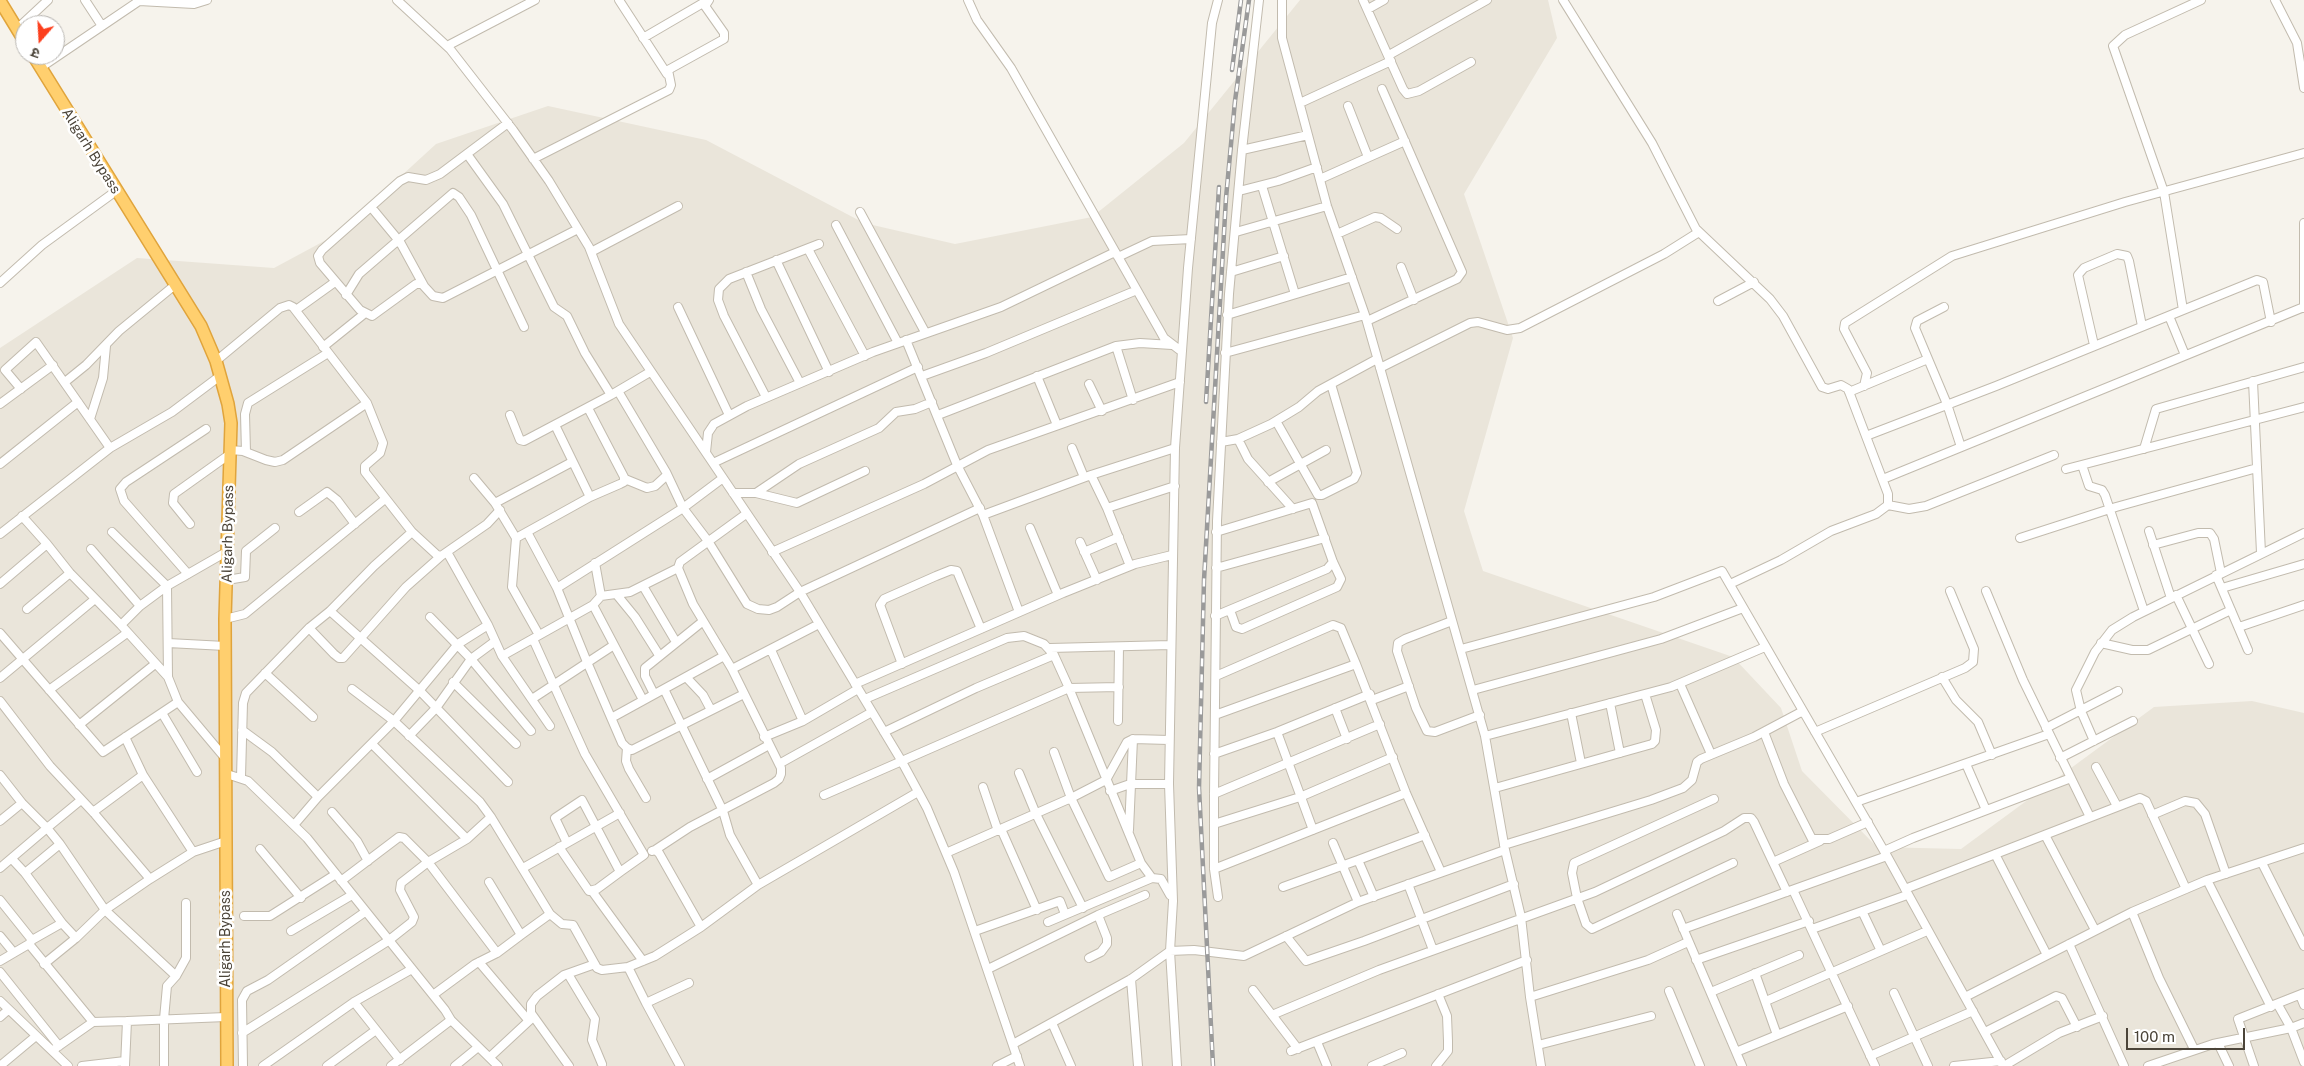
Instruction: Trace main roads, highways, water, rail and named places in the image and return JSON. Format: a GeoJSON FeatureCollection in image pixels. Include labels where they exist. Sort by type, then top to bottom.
{"type":"FeatureCollection","features":[{"type":"Feature","properties":{"kind":"highway"},"geometry":{"type":"LineString","coordinates":[[0,1],[15,26]]}},
{"type":"Feature","properties":{"kind":"highway","name":"Aligarh Bypass"},"geometry":{"type":"LineString","coordinates":[[47,65],[116,191],[201,326],[216,361],[231,423],[228,551],[231,580],[225,619],[225,646],[226,758],[234,776],[226,840],[227,1066]]}},
{"type":"Feature","properties":{"kind":"railway"},"geometry":{"type":"LineString","coordinates":[[1232,70],[1241,0]]}},
{"type":"Feature","properties":{"kind":"railway"},"geometry":{"type":"LineString","coordinates":[[1213,1066],[1199,788],[1204,580],[1226,198],[1235,101],[1249,0]]}},
{"type":"Feature","properties":{"kind":"railway"},"geometry":{"type":"LineString","coordinates":[[1206,402],[1219,187]]}}]}
